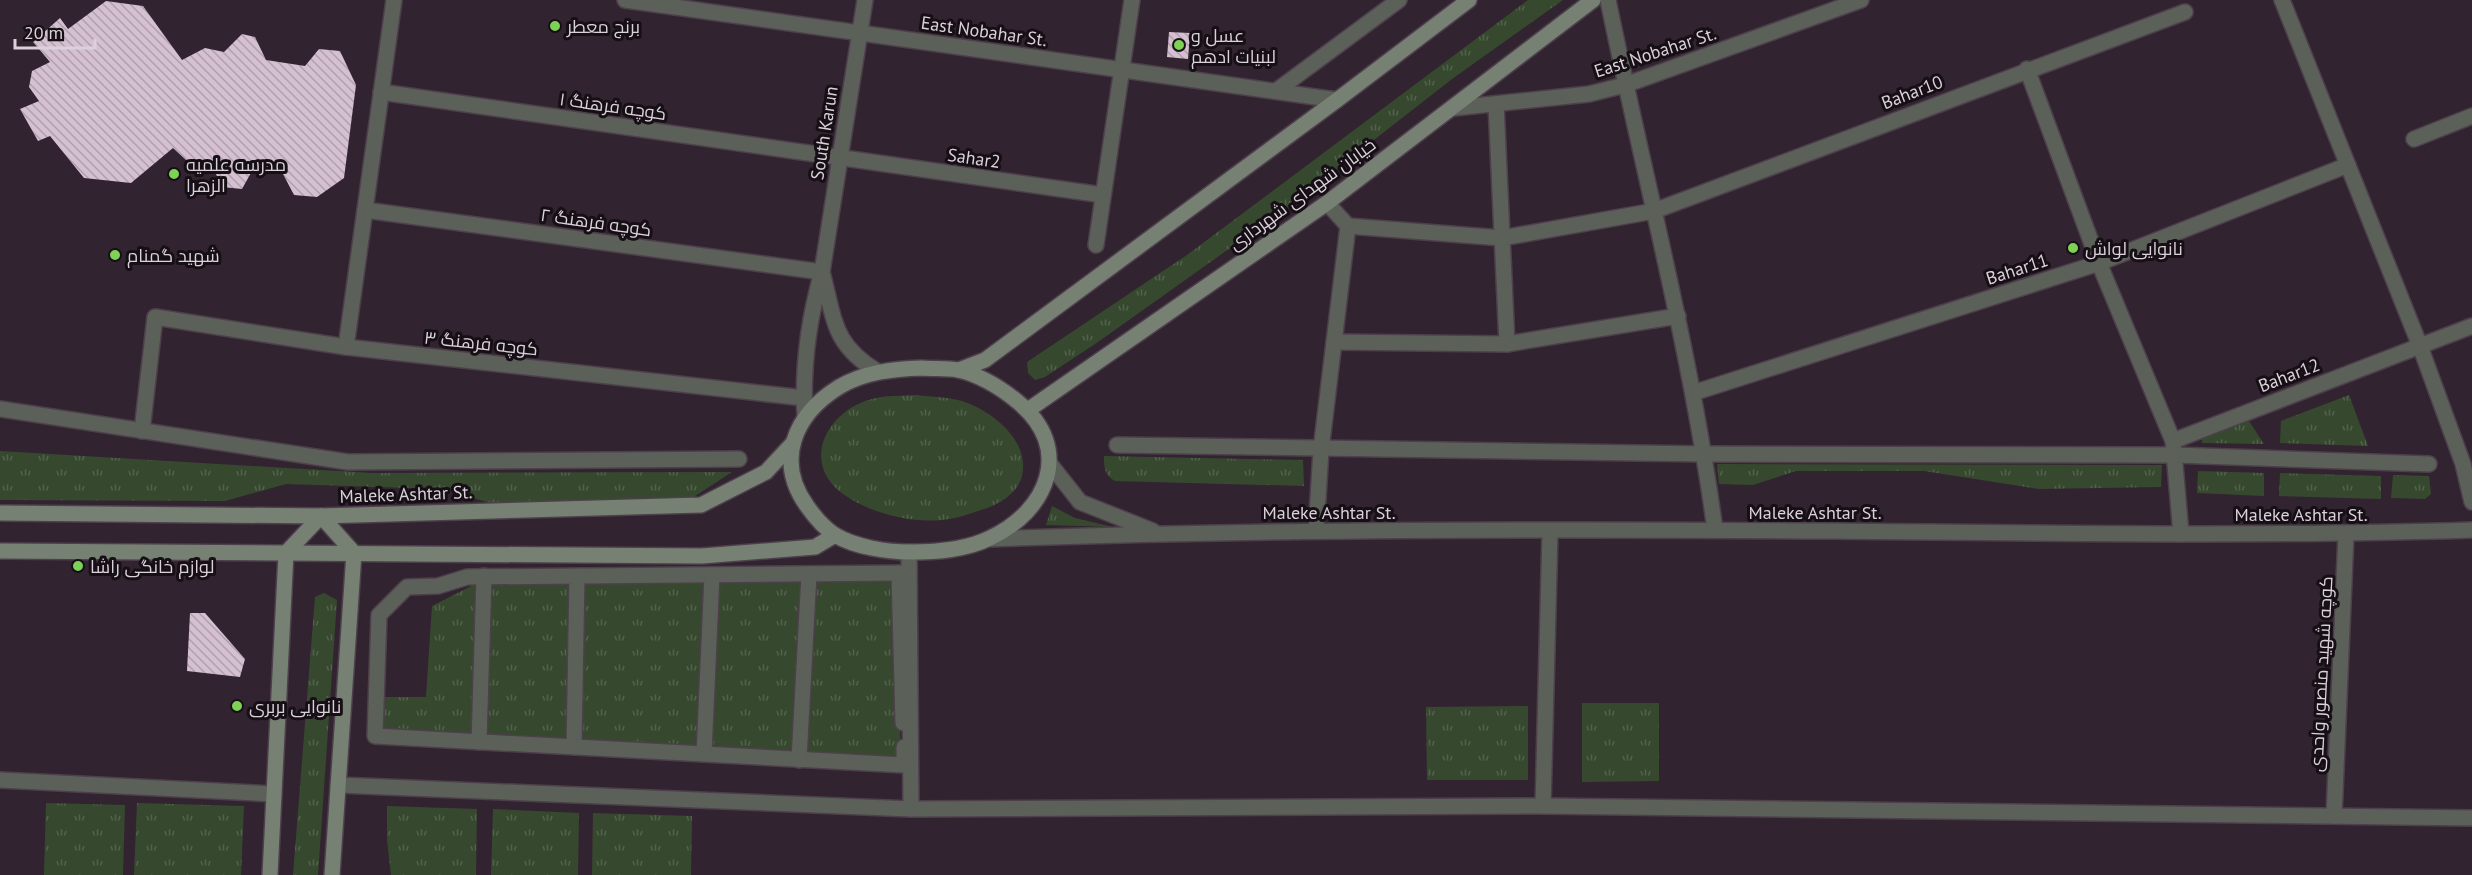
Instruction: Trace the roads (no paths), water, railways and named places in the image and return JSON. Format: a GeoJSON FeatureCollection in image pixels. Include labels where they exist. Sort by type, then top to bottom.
{"type":"FeatureCollection","features":[{"type":"Feature","properties":{"kind":"main road"},"geometry":{"type":"LineString","coordinates":[[959,370],[985,360],[1337,100],[1468,0]]}},
{"type":"Feature","properties":{"kind":"main road","name":"خیابان شهدای شهرداری"},"geometry":{"type":"LineString","coordinates":[[1028,410],[1327,203],[1593,0]]}},
{"type":"Feature","properties":{"kind":"main road"},"geometry":{"type":"LineString","coordinates":[[922,368],[959,370],[999,386],[1028,410],[1043,433],[1050,464],[1047,480],[1030,509],[1015,524],[989,538],[948,550],[909,552],[883,550],[835,535],[815,517],[797,491],[790,463],[793,443],[805,418],[823,399],[839,387],[878,372],[922,368]]}},
{"type":"Feature","properties":{"kind":"main road","name":"Maleke Ashtar St."},"geometry":{"type":"LineString","coordinates":[[0,513],[321,516],[701,504],[766,472],[793,443]]}},
{"type":"Feature","properties":{"kind":"main road"},"geometry":{"type":"LineString","coordinates":[[270,875],[286,553],[321,516],[354,553],[332,875]]}},
{"type":"Feature","properties":{"kind":"main road"},"geometry":{"type":"LineString","coordinates":[[0,551],[702,556],[814,548],[835,535]]}},
{"type":"Feature","properties":{"kind":"street"},"geometry":{"type":"LineString","coordinates":[[346,348],[394,0]]}},
{"type":"Feature","properties":{"kind":"street","name":"East Nobahar St."},"geometry":{"type":"LineString","coordinates":[[625,0],[1337,100]]}},
{"type":"Feature","properties":{"kind":"street","name":"South Karun"},"geometry":{"type":"LineString","coordinates":[[805,418],[804,398],[812,308],[822,272],[865,0]]}},
{"type":"Feature","properties":{"kind":"street"},"geometry":{"type":"LineString","coordinates":[[1096,245],[1132,0]]}},
{"type":"Feature","properties":{"kind":"street"},"geometry":{"type":"LineString","coordinates":[[1276,91],[1399,0]]}},
{"type":"Feature","properties":{"kind":"street"},"geometry":{"type":"LineString","coordinates":[[1608,0],[1678,316],[1705,453],[1715,530]]}},
{"type":"Feature","properties":{"kind":"street","name":"East Nobahar St."},"geometry":{"type":"LineString","coordinates":[[1454,108],[1589,94],[1625,85],[1861,0]]}},
{"type":"Feature","properties":{"kind":"street"},"geometry":{"type":"LineString","coordinates":[[2282,0],[2468,464],[2472,502]]}},
{"type":"Feature","properties":{"kind":"street","name":"Bahar10"},"geometry":{"type":"LineString","coordinates":[[1348,226],[1502,238],[1654,211],[2027,69],[2185,12]]}},
{"type":"Feature","properties":{"kind":"street"},"geometry":{"type":"LineString","coordinates":[[2027,69],[2099,263],[2173,448],[2181,534]]}},
{"type":"Feature","properties":{"kind":"street","name":"کوچه فرهنگ ۱"},"geometry":{"type":"LineString","coordinates":[[381,92],[840,159]]}},
{"type":"Feature","properties":{"kind":"street"},"geometry":{"type":"LineString","coordinates":[[1496,104],[1507,344]]}},
{"type":"Feature","properties":{"kind":"street"},"geometry":{"type":"LineString","coordinates":[[2414,140],[2472,116]]}},
{"type":"Feature","properties":{"kind":"street","name":"Sahar2"},"geometry":{"type":"LineString","coordinates":[[840,159],[1103,195]]}},
{"type":"Feature","properties":{"kind":"street","name":"Bahar11"},"geometry":{"type":"LineString","coordinates":[[1693,393],[2099,263],[2348,165]]}},
{"type":"Feature","properties":{"kind":"street"},"geometry":{"type":"LineString","coordinates":[[1316,531],[1321,450],[1348,226],[1327,203]]}},
{"type":"Feature","properties":{"kind":"street","name":"کوچه فرهنگ ۲"},"geometry":{"type":"LineString","coordinates":[[365,210],[822,272]]}},
{"type":"Feature","properties":{"kind":"street"},"geometry":{"type":"LineString","coordinates":[[822,272],[838,332],[846,347],[858,360],[878,372]]}},
{"type":"Feature","properties":{"kind":"street"},"geometry":{"type":"LineString","coordinates":[[1334,342],[1507,344],[1678,316]]}},
{"type":"Feature","properties":{"kind":"street","name":"کوچه فرهنگ ۳"},"geometry":{"type":"LineString","coordinates":[[142,431],[155,317],[346,348],[804,398]]}},
{"type":"Feature","properties":{"kind":"street","name":"Bahar12"},"geometry":{"type":"LineString","coordinates":[[2173,448],[2472,326]]}},
{"type":"Feature","properties":{"kind":"street"},"geometry":{"type":"LineString","coordinates":[[0,409],[348,462],[739,459]]}},
{"type":"Feature","properties":{"kind":"street"},"geometry":{"type":"LineString","coordinates":[[1117,445],[1321,450],[1705,453],[2173,448],[2429,464]]}},
{"type":"Feature","properties":{"kind":"street","name":"Maleke Ashtar St."},"geometry":{"type":"LineString","coordinates":[[1050,464],[1080,502],[1158,533]]}},
{"type":"Feature","properties":{"kind":"street","name":"Maleke Ashtar St."},"geometry":{"type":"LineString","coordinates":[[989,538],[1316,531],[1715,530],[2346,534],[2472,530]]}},
{"type":"Feature","properties":{"kind":"street"},"geometry":{"type":"LineString","coordinates":[[1543,806],[1550,531]]}},
{"type":"Feature","properties":{"kind":"street","name":"کوچه شهید منصور واحدی"},"geometry":{"type":"LineString","coordinates":[[2334,816],[2346,534]]}},
{"type":"Feature","properties":{"kind":"street"},"geometry":{"type":"LineString","coordinates":[[904,573],[484,576],[467,577],[438,586],[407,587],[379,615],[375,736],[904,765],[904,573],[909,552]]}},
{"type":"Feature","properties":{"kind":"street"},"geometry":{"type":"LineString","coordinates":[[904,573],[911,808]]}},
{"type":"Feature","properties":{"kind":"street"},"geometry":{"type":"LineString","coordinates":[[799,759],[809,574]]}},
{"type":"Feature","properties":{"kind":"street"},"geometry":{"type":"LineString","coordinates":[[704,754],[712,575]]}},
{"type":"Feature","properties":{"kind":"street"},"geometry":{"type":"LineString","coordinates":[[479,742],[484,576]]}},
{"type":"Feature","properties":{"kind":"street"},"geometry":{"type":"LineString","coordinates":[[574,747],[577,576]]}},
{"type":"Feature","properties":{"kind":"street"},"geometry":{"type":"LineString","coordinates":[[0,780],[274,794]]}},
{"type":"Feature","properties":{"kind":"street"},"geometry":{"type":"LineString","coordinates":[[338,785],[911,808],[1543,806],[2472,818]]}},
{"type":"Feature","properties":{"kind":"place","name":"برنج معطر"},"geometry":{"type":"Point","coordinates":[555,26]}},
{"type":"Feature","properties":{"kind":"place","name":"عسل و لبنیات ادهم"},"geometry":{"type":"Point","coordinates":[1179,45]}},
{"type":"Feature","properties":{"kind":"place","name":"مدرسه علمیه الزهرا"},"geometry":{"type":"Point","coordinates":[174,174]}},
{"type":"Feature","properties":{"kind":"place","name":"نانوایی لواش"},"geometry":{"type":"Point","coordinates":[2073,248]}},
{"type":"Feature","properties":{"kind":"place","name":"شهید گمنام"},"geometry":{"type":"Point","coordinates":[115,255]}},
{"type":"Feature","properties":{"kind":"place","name":"لوازم خانگی راشا"},"geometry":{"type":"Point","coordinates":[78,566]}},
{"type":"Feature","properties":{"kind":"place","name":"نانوایی بربری"},"geometry":{"type":"Point","coordinates":[237,706]}}]}
